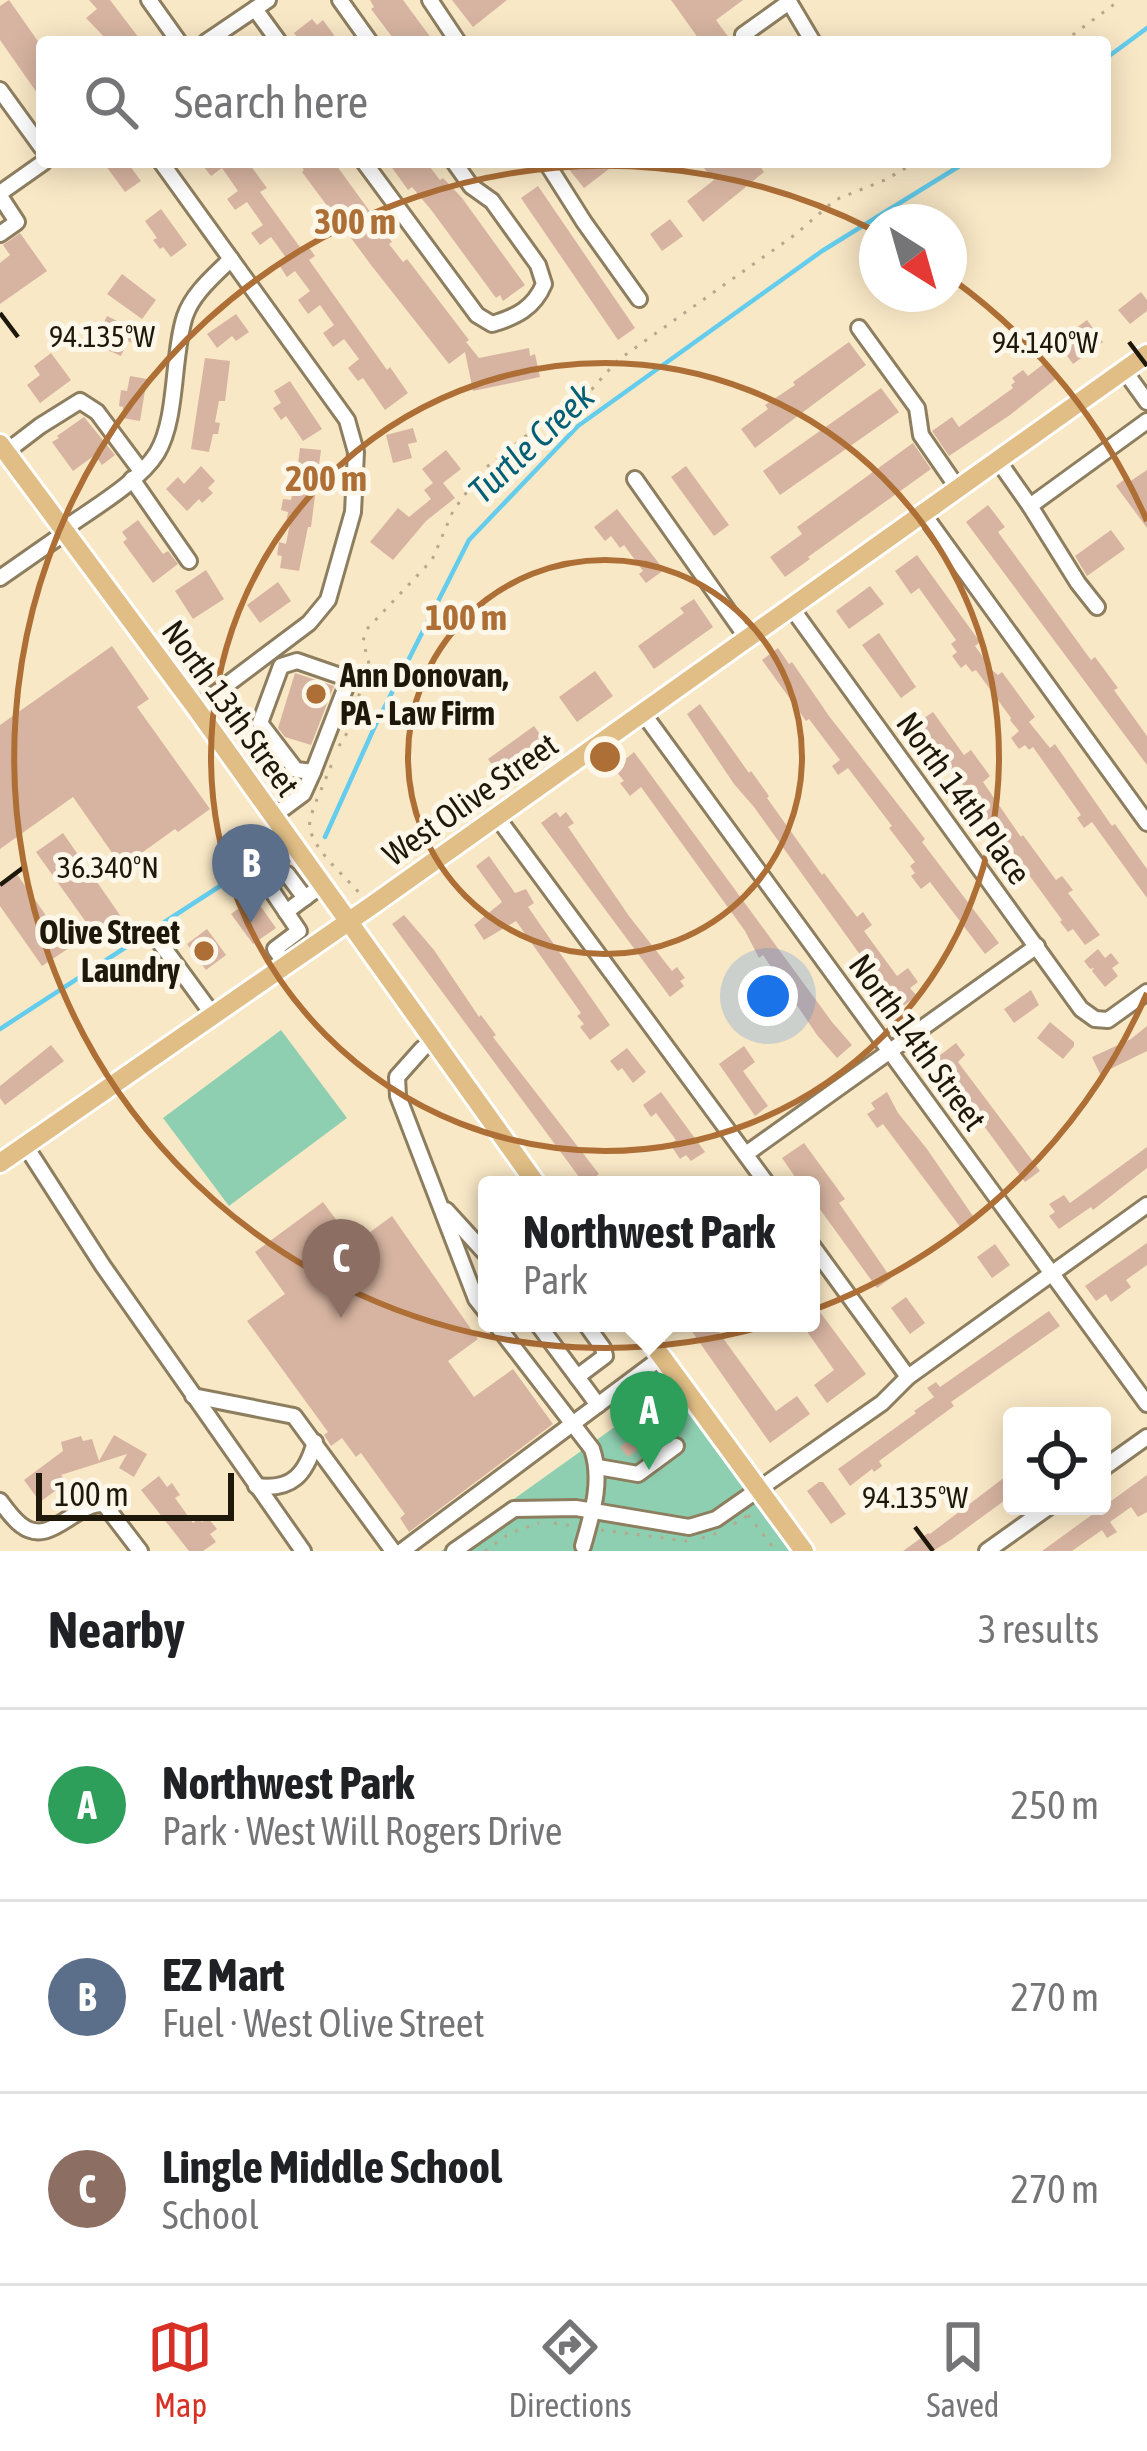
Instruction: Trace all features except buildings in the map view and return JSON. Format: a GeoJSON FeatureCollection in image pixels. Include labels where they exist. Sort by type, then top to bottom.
{"type":"FeatureCollection","features":[{"type":"Feature","properties":{"kind":"main road","name":"West Olive Street"},"geometry":{"type":"LineString","coordinates":[[0,1163],[348,923],[1147,354]]}},
{"type":"Feature","properties":{"kind":"main road","name":"North 13th Street"},"geometry":{"type":"LineString","coordinates":[[3,448],[196,708],[293,847],[313,892],[348,923],[531,1176]]}},
{"type":"Feature","properties":{"kind":"main road"},"geometry":{"type":"LineString","coordinates":[[644,1332],[804,1551]]}},
{"type":"Feature","properties":{"kind":"street"},"geometry":{"type":"LineString","coordinates":[[149,0],[175,36]]}},
{"type":"Feature","properties":{"kind":"street"},"geometry":{"type":"LineString","coordinates":[[340,0],[366,36]]}},
{"type":"Feature","properties":{"kind":"street"},"geometry":{"type":"LineString","coordinates":[[430,0],[454,36]]}},
{"type":"Feature","properties":{"kind":"street"},"geometry":{"type":"LineString","coordinates":[[742,34],[789,1],[809,36]]}},
{"type":"Feature","properties":{"kind":"street"},"geometry":{"type":"LineString","coordinates":[[215,36],[262,4],[275,36]]}},
{"type":"Feature","properties":{"kind":"street"},"geometry":{"type":"LineString","coordinates":[[0,90],[36,140]]}},
{"type":"Feature","properties":{"kind":"street"},"geometry":{"type":"LineString","coordinates":[[0,234],[17,221],[0,195],[36,168]]}},
{"type":"Feature","properties":{"kind":"street"},"geometry":{"type":"LineString","coordinates":[[165,168],[347,420],[356,452],[353,512],[328,600],[309,623],[196,708]]}},
{"type":"Feature","properties":{"kind":"street"},"geometry":{"type":"LineString","coordinates":[[368,168],[477,315],[491,324],[514,318],[537,300],[544,284],[538,265],[492,201],[471,186],[458,168]]}},
{"type":"Feature","properties":{"kind":"street"},"geometry":{"type":"LineString","coordinates":[[550,168],[639,299]]}},
{"type":"Feature","properties":{"kind":"street"},"geometry":{"type":"LineString","coordinates":[[0,578],[136,475],[158,451],[184,317],[196,294],[231,259]]}},
{"type":"Feature","properties":{"kind":"street"},"geometry":{"type":"LineString","coordinates":[[859,328],[917,408],[921,435],[958,487]]}},
{"type":"Feature","properties":{"kind":"street"},"geometry":{"type":"LineString","coordinates":[[1124,370],[1147,402]]}},
{"type":"Feature","properties":{"kind":"street"},"geometry":{"type":"LineString","coordinates":[[3,448],[80,401],[97,412],[189,561]]}},
{"type":"Feature","properties":{"kind":"street"},"geometry":{"type":"LineString","coordinates":[[1030,506],[1147,421]]}},
{"type":"Feature","properties":{"kind":"street"},"geometry":{"type":"LineString","coordinates":[[997,459],[1097,607]]}},
{"type":"Feature","properties":{"kind":"street"},"geometry":{"type":"LineString","coordinates":[[635,479],[747,638]]}},
{"type":"Feature","properties":{"kind":"street"},"geometry":{"type":"LineString","coordinates":[[922,512],[1147,823]]}},
{"type":"Feature","properties":{"kind":"street","name":"North 14th Place"},"geometry":{"type":"LineString","coordinates":[[790,607],[1082,1009],[1108,1020],[1147,992]]}},
{"type":"Feature","properties":{"kind":"street"},"geometry":{"type":"LineString","coordinates":[[271,652],[281,666]]}},
{"type":"Feature","properties":{"kind":"street"},"geometry":{"type":"LineString","coordinates":[[272,817],[303,794],[349,680],[297,661],[281,666]]}},
{"type":"Feature","properties":{"kind":"street"},"geometry":{"type":"LineString","coordinates":[[281,666],[260,723],[296,770],[313,772]]}},
{"type":"Feature","properties":{"kind":"street","name":"North 14th Street"},"geometry":{"type":"LineString","coordinates":[[643,712],[1147,1404]]}},
{"type":"Feature","properties":{"kind":"street"},"geometry":{"type":"LineString","coordinates":[[497,817],[762,1176]]}},
{"type":"Feature","properties":{"kind":"street"},"geometry":{"type":"LineString","coordinates":[[286,965],[275,949],[298,931],[269,889],[280,872],[278,859],[293,847]]}},
{"type":"Feature","properties":{"kind":"street"},"geometry":{"type":"LineString","coordinates":[[280,872],[313,892],[286,912]]}},
{"type":"Feature","properties":{"kind":"street"},"geometry":{"type":"LineString","coordinates":[[158,940],[213,1016]]}},
{"type":"Feature","properties":{"kind":"street"},"geometry":{"type":"LineString","coordinates":[[746,1154],[1037,946]]}},
{"type":"Feature","properties":{"kind":"street"},"geometry":{"type":"LineString","coordinates":[[433,1040],[398,1077],[398,1096],[478,1301]]}},
{"type":"Feature","properties":{"kind":"street"},"geometry":{"type":"LineString","coordinates":[[26,1145],[103,1266],[303,1551]]}},
{"type":"Feature","properties":{"kind":"street"},"geometry":{"type":"LineString","coordinates":[[440,1204],[478,1244]]}},
{"type":"Feature","properties":{"kind":"street"},"geometry":{"type":"LineString","coordinates":[[454,1551],[514,1509],[576,1508],[689,1527],[716,1519],[882,1403],[908,1377],[1147,1205]]}},
{"type":"Feature","properties":{"kind":"street"},"geometry":{"type":"LineString","coordinates":[[820,1256],[908,1377]]}},
{"type":"Feature","properties":{"kind":"street"},"geometry":{"type":"LineString","coordinates":[[502,1332],[592,1449],[598,1467],[583,1546]]}},
{"type":"Feature","properties":{"kind":"street"},"geometry":{"type":"LineString","coordinates":[[544,1332],[598,1405]]}},
{"type":"Feature","properties":{"kind":"street"},"geometry":{"type":"LineString","coordinates":[[577,1377],[605,1356],[591,1332]]}},
{"type":"Feature","properties":{"kind":"street"},"geometry":{"type":"LineString","coordinates":[[402,1551],[662,1357]]}},
{"type":"Feature","properties":{"kind":"street"},"geometry":{"type":"LineString","coordinates":[[193,1396],[294,1415],[393,1551]]}},
{"type":"Feature","properties":{"kind":"street"},"geometry":{"type":"LineString","coordinates":[[1111,1463],[1147,1437]]}},
{"type":"Feature","properties":{"kind":"street"},"geometry":{"type":"LineString","coordinates":[[256,1486],[269,1488],[300,1475],[315,1442]]}},
{"type":"Feature","properties":{"kind":"street"},"geometry":{"type":"LineString","coordinates":[[598,1467],[638,1474],[676,1446]]}},
{"type":"Feature","properties":{"kind":"street"},"geometry":{"type":"LineString","coordinates":[[0,1501],[24,1528],[41,1532],[90,1503],[104,1504],[140,1551]]}},
{"type":"Feature","properties":{"kind":"street"},"geometry":{"type":"LineString","coordinates":[[987,1551],[1037,1515]]}},
{"type":"Feature","properties":{"kind":"path"},"geometry":{"type":"LineString","coordinates":[[1071,36],[1120,0]]}},
{"type":"Feature","properties":{"kind":"path"},"geometry":{"type":"LineString","coordinates":[[356,890],[340,876],[308,824],[347,733],[351,710],[371,671],[363,641],[380,612],[432,560],[453,511],[483,470],[562,412],[573,397],[592,389],[618,360],[796,234],[836,200],[906,168]]}},
{"type":"Feature","properties":{"kind":"path"},"geometry":{"type":"LineString","coordinates":[[484,1551],[510,1533],[543,1522],[680,1542],[715,1536],[748,1516],[776,1551]]}},
{"type":"Feature","properties":{"kind":"green space"},"geometry":{"type":"Polygon","coordinates":[[[281,1030],[347,1118],[229,1206],[163,1118],[281,1030]]]}},
{"type":"Feature","properties":{"kind":"green space"},"geometry":{"type":"Polygon","coordinates":[[[679,1381],[802,1551],[441,1551],[679,1381]]]}},
{"type":"Feature","properties":{"kind":"waterway","name":"Turtle Creek"},"geometry":{"type":"LineString","coordinates":[[1111,55],[1147,28]]}},
{"type":"Feature","properties":{"kind":"waterway","name":"Turtle Creek"},"geometry":{"type":"LineString","coordinates":[[325,837],[469,540],[578,426],[822,251],[956,168]]}},
{"type":"Feature","properties":{"kind":"waterway","name":"Turtle Creek"},"geometry":{"type":"LineString","coordinates":[[0,1029],[237,875],[259,871]]}},
{"type":"Feature","properties":{"kind":"place","name":"Ann Donovan, PA - Law Firm"},"geometry":{"type":"Point","coordinates":[316,694]}},
{"type":"Feature","properties":{"kind":"place","name":"EZ Mart"},"geometry":{"type":"Point","coordinates":[251,923]}},
{"type":"Feature","properties":{"kind":"place","name":"Olive Street Laundry"},"geometry":{"type":"Point","coordinates":[204,951]}},
{"type":"Feature","properties":{"kind":"place","name":"Lingle Middle School"},"geometry":{"type":"Point","coordinates":[341,1318]}},
{"type":"Feature","properties":{"kind":"place","name":"Northwest Park"},"geometry":{"type":"Point","coordinates":[649,1470]}}]}
